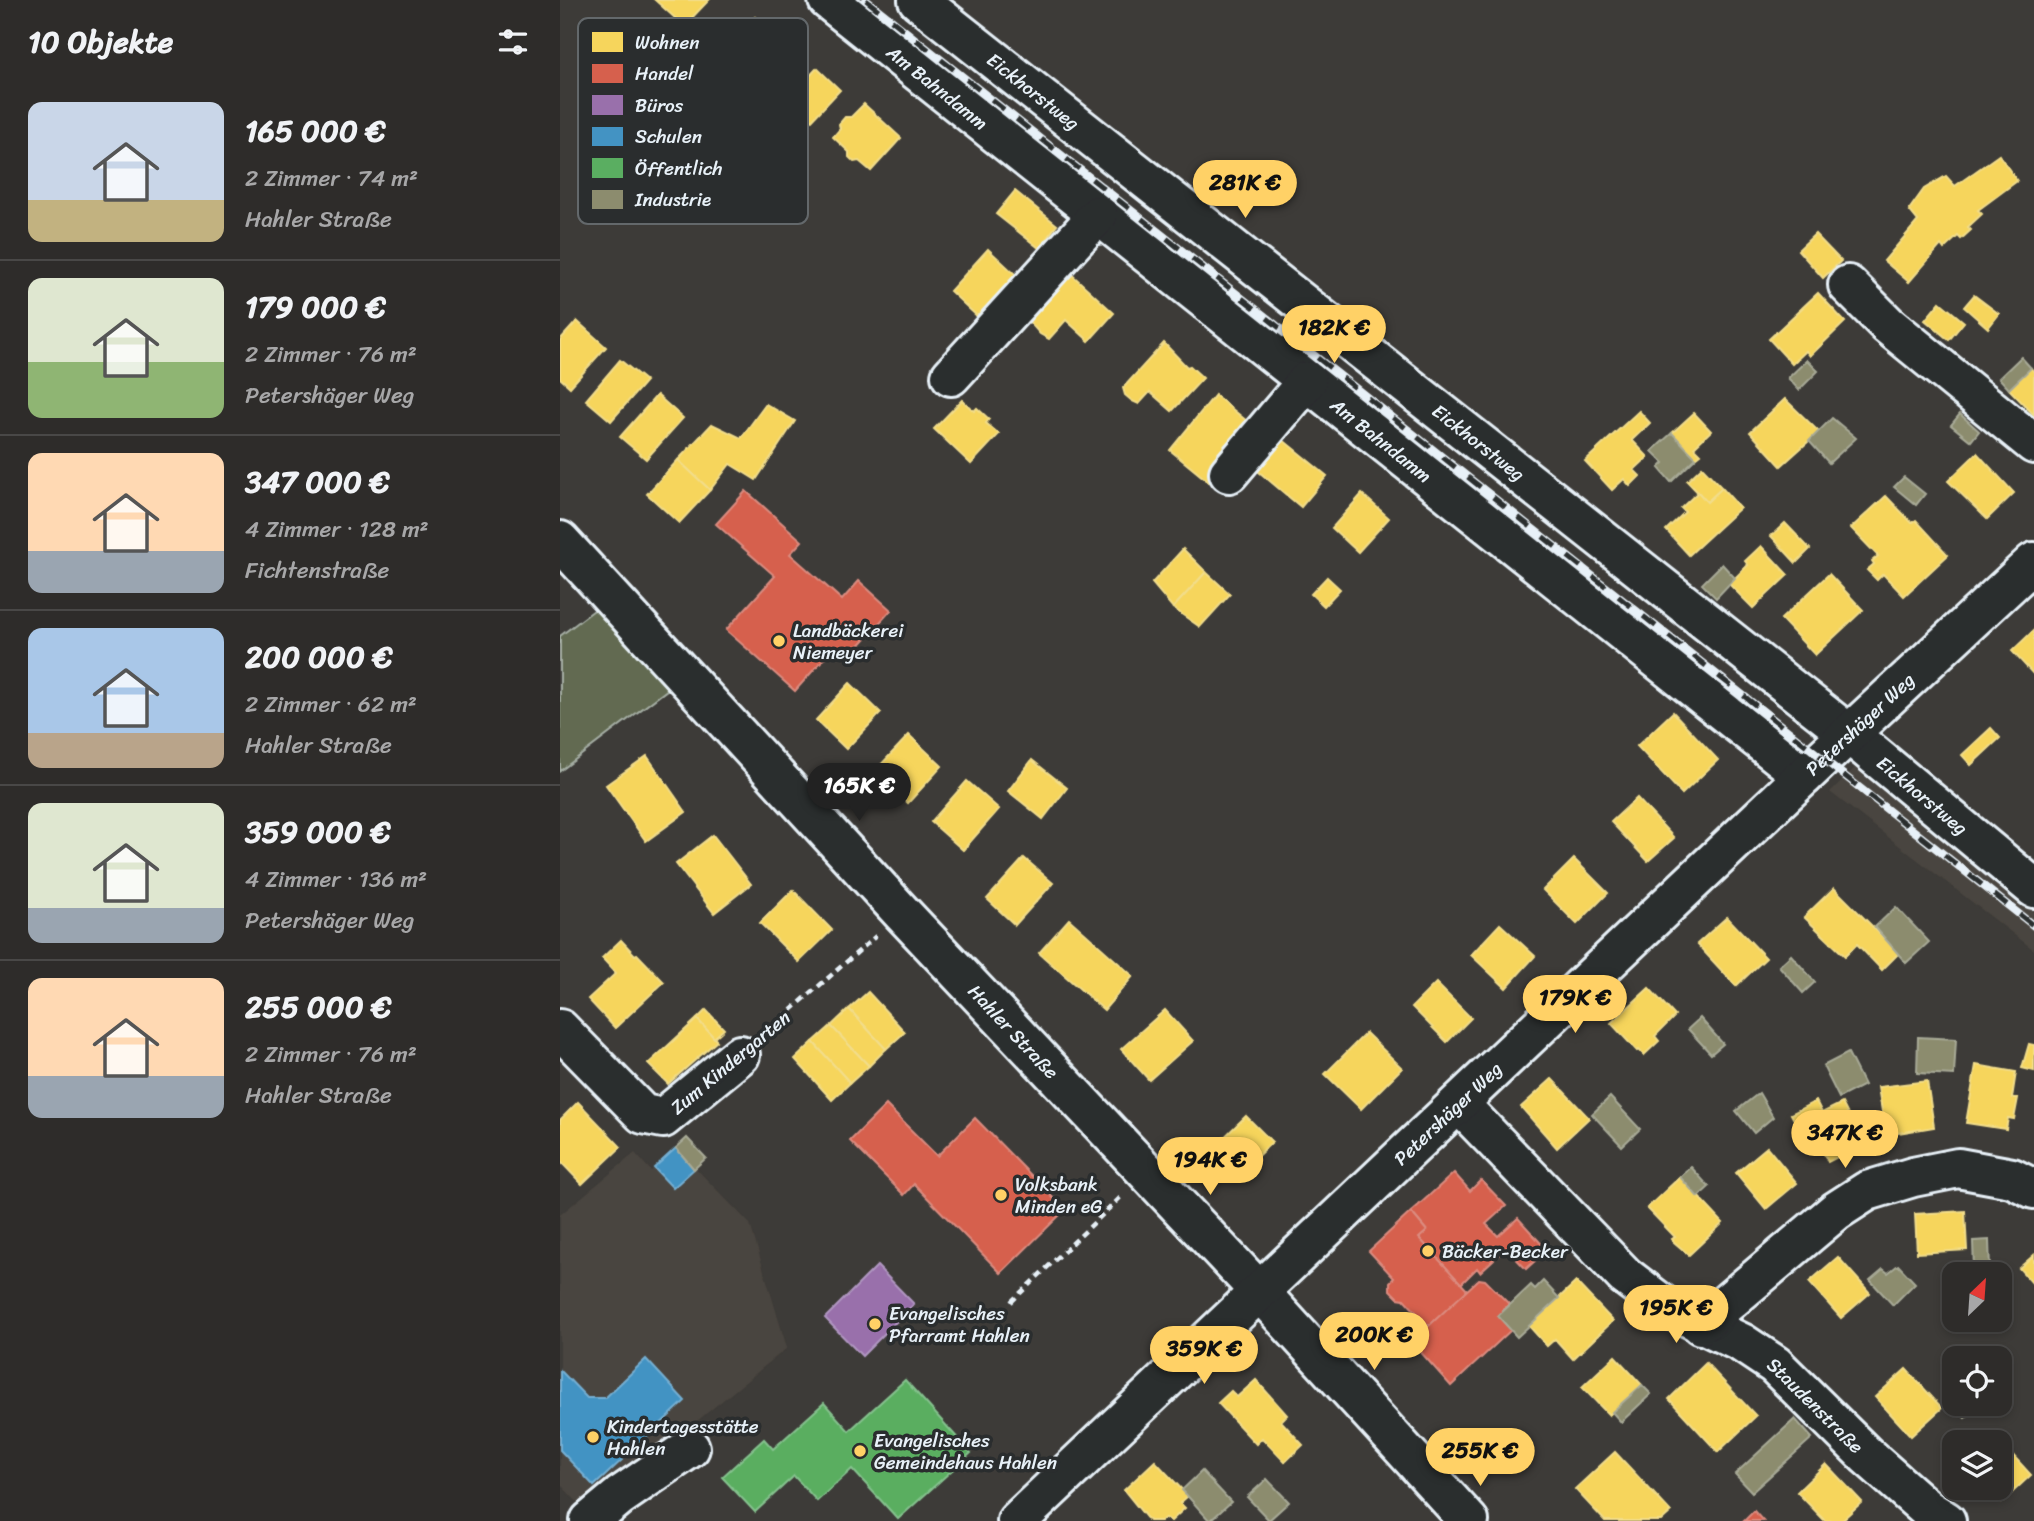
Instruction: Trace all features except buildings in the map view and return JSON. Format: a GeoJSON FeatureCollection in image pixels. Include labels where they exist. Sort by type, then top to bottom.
{"type":"FeatureCollection","features":[{"type":"Feature","properties":{"kind":"street","name":"Am Bahndamm"},"geometry":{"type":"LineString","coordinates":[[828,0],[1804,776]]}},
{"type":"Feature","properties":{"kind":"street","name":"Eickhorstweg"},"geometry":{"type":"LineString","coordinates":[[918,0],[1849,734],[2034,888]]}},
{"type":"Feature","properties":{"kind":"street"},"geometry":{"type":"LineString","coordinates":[[951,376],[1098,215]]}},
{"type":"Feature","properties":{"kind":"street"},"geometry":{"type":"LineString","coordinates":[[1848,285],[1888,325],[2034,444]]}},
{"type":"Feature","properties":{"kind":"street"},"geometry":{"type":"LineString","coordinates":[[1229,473],[1307,381]]}},
{"type":"Feature","properties":{"kind":"street","name":"Hahler Straße"},"geometry":{"type":"LineString","coordinates":[[560,541],[903,914],[1259,1292],[1469,1521]]}},
{"type":"Feature","properties":{"kind":"street","name":"Petershäger Weg"},"geometry":{"type":"LineString","coordinates":[[1017,1521],[2034,562]]}},
{"type":"Feature","properties":{"kind":"street","name":"Zum Kindergarten"},"geometry":{"type":"LineString","coordinates":[[560,1030],[643,1114],[663,1118],[740,1055]]}},
{"type":"Feature","properties":{"kind":"street","name":"Staudenstraße"},"geometry":{"type":"LineString","coordinates":[[1459,1104],[1625,1276],[1663,1305],[1742,1343],[1775,1365],[1867,1456],[1927,1509],[1946,1521]]}},
{"type":"Feature","properties":{"kind":"street"},"geometry":{"type":"LineString","coordinates":[[1701,1325],[1836,1211],[1867,1191],[1913,1177],[1958,1168],[2012,1178],[2034,1189]]}},
{"type":"Feature","properties":{"kind":"street"},"geometry":{"type":"LineString","coordinates":[[590,1521],[620,1496],[690,1448]]}},
{"type":"Feature","properties":{"kind":"street"},"geometry":{"type":"LineString","coordinates":[[560,1515],[566,1521]]}},
{"type":"Feature","properties":{"kind":"path","name":"Zum Kindergarten"},"geometry":{"type":"LineString","coordinates":[[740,1055],[903,914]]}},
{"type":"Feature","properties":{"kind":"path"},"geometry":{"type":"LineString","coordinates":[[1011,1302],[1147,1173]]}},
{"type":"Feature","properties":{"kind":"shaded area"},"geometry":{"type":"Polygon","coordinates":[[[1860,763],[2034,905],[2034,950],[1830,792],[1860,763]]]}},
{"type":"Feature","properties":{"kind":"shaded area"},"geometry":{"type":"Polygon","coordinates":[[[676,1148],[750,1224],[787,1348],[586,1511],[560,1484],[560,1215],[635,1153],[651,1171],[676,1148]]]}},
{"type":"Feature","properties":{"kind":"green space"},"geometry":{"type":"Polygon","coordinates":[[[602,604],[676,683],[560,771],[560,636],[602,604]]]}},
{"type":"Feature","properties":{"kind":"railway"},"geometry":{"type":"LineString","coordinates":[[866,0],[2034,926]]}},
{"type":"Feature","properties":{"kind":"place","name":"Landbäckerei Niemeyer"},"geometry":{"type":"Point","coordinates":[779,641]}},
{"type":"Feature","properties":{"kind":"place","name":"Volksbank Minden eG"},"geometry":{"type":"Point","coordinates":[1001,1195]}},
{"type":"Feature","properties":{"kind":"place","name":"Bäcker-Becker"},"geometry":{"type":"Point","coordinates":[1428,1251]}},
{"type":"Feature","properties":{"kind":"place","name":"Evangelisches Pfarramt Hahlen"},"geometry":{"type":"Point","coordinates":[875,1324]}},
{"type":"Feature","properties":{"kind":"place","name":"Kindertagesstätte Hahlen"},"geometry":{"type":"Point","coordinates":[593,1437]}},
{"type":"Feature","properties":{"kind":"place","name":"Evangelisches Gemeindehaus Hahlen"},"geometry":{"type":"Point","coordinates":[860,1451]}}]}
